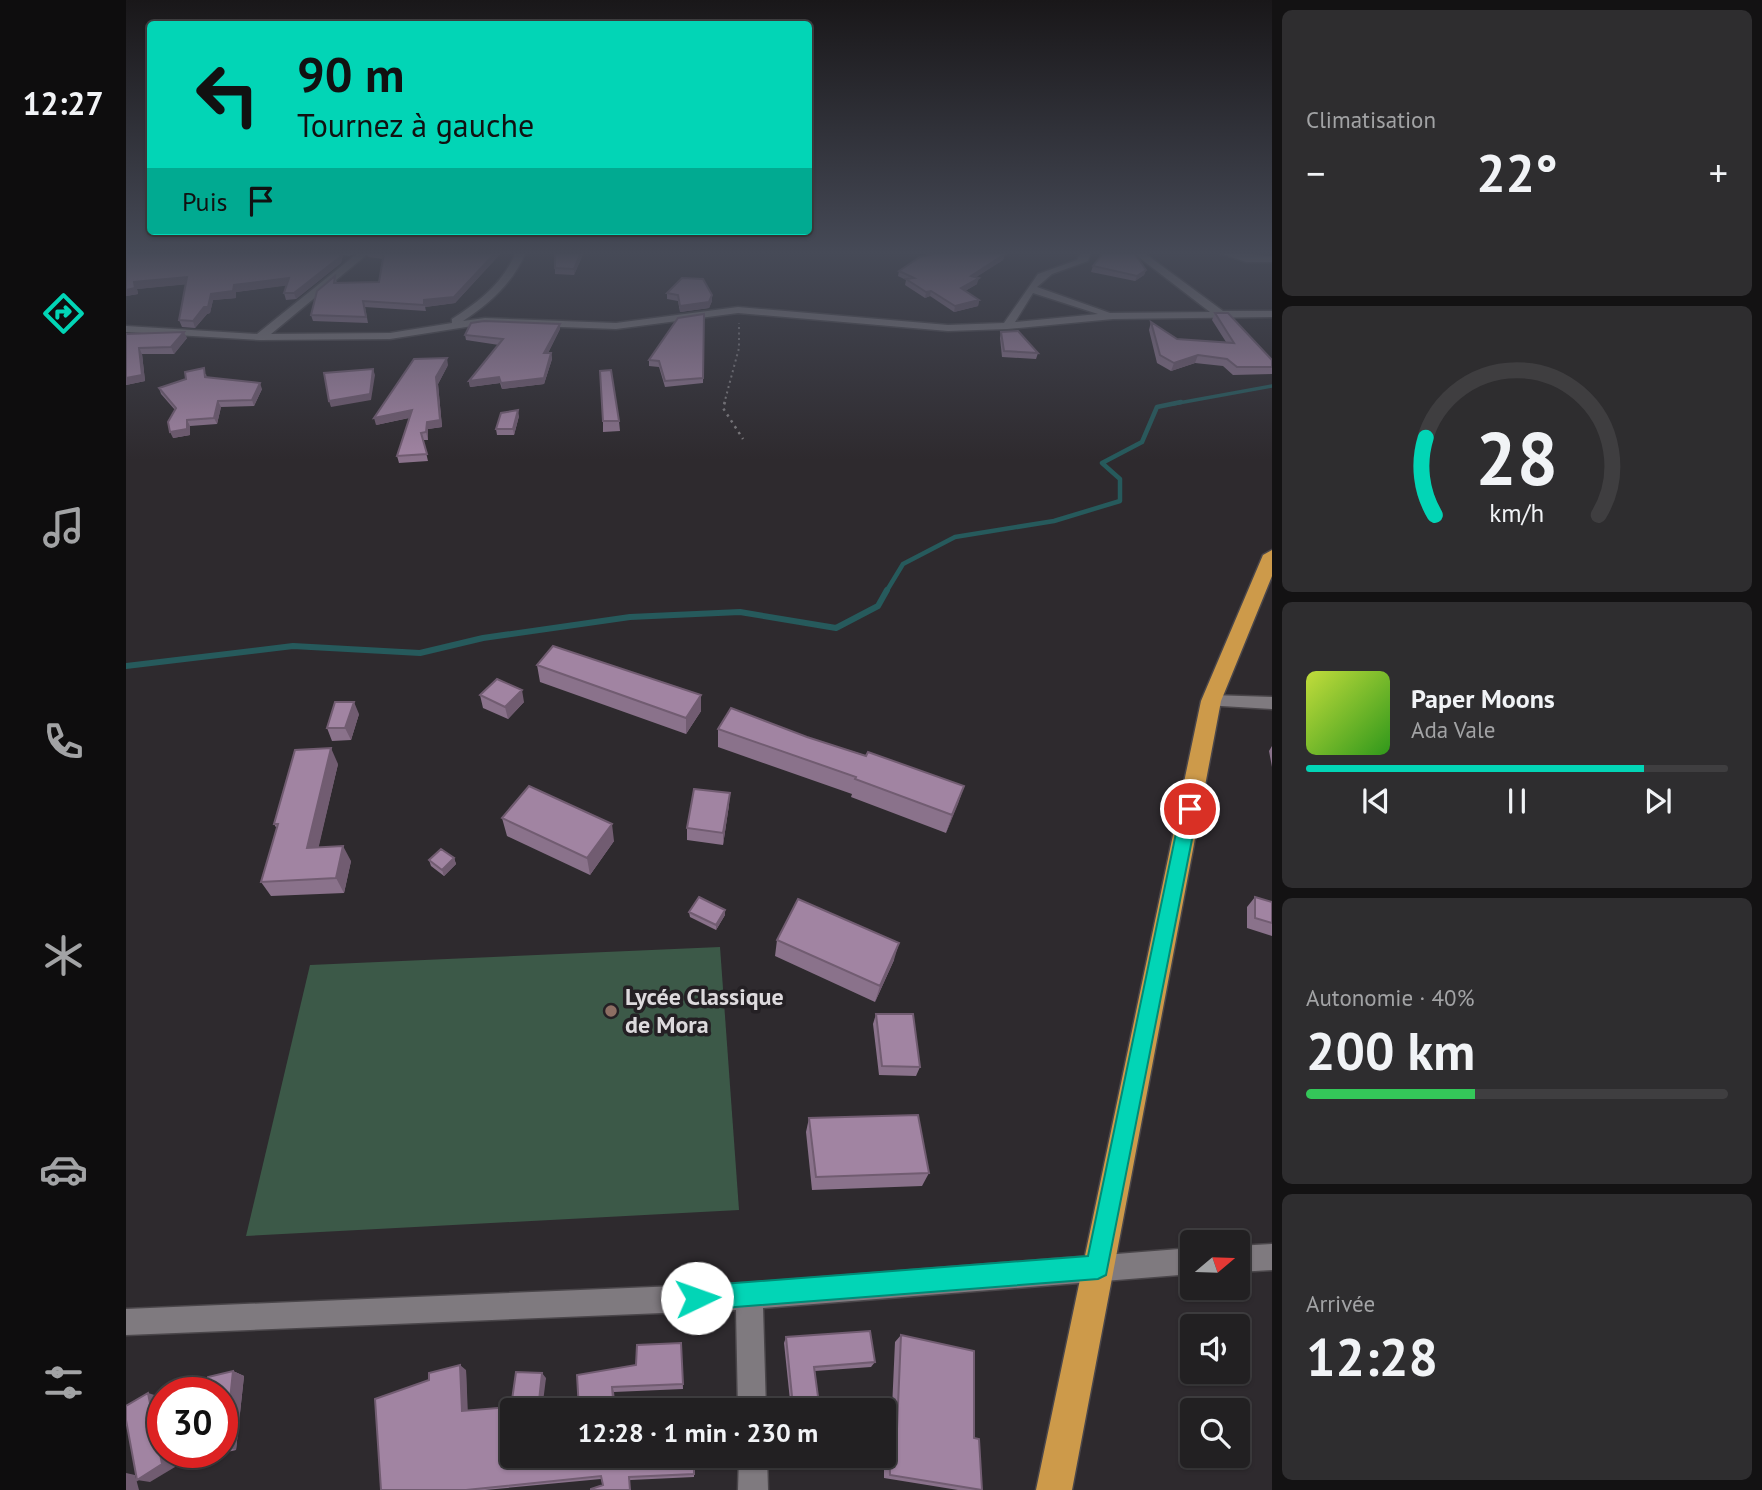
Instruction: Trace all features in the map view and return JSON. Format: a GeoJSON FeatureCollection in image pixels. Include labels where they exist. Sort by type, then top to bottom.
{"type":"FeatureCollection","features":[{"type":"Feature","properties":{"kind":"highway"},"geometry":{"type":"LineString","coordinates":[[1054,1490],[1211,701],[1271,562]]}},
{"type":"Feature","properties":{"kind":"street"},"geometry":{"type":"LineString","coordinates":[[260,337],[278,322]]}},
{"type":"Feature","properties":{"kind":"street"},"geometry":{"type":"LineString","coordinates":[[447,327],[456,322]]}},
{"type":"Feature","properties":{"kind":"street"},"geometry":{"type":"LineString","coordinates":[[126,329],[260,337],[390,336],[488,322]]}},
{"type":"Feature","properties":{"kind":"street"},"geometry":{"type":"LineString","coordinates":[[529,322],[615,326],[649,322]]}},
{"type":"Feature","properties":{"kind":"street"},"geometry":{"type":"LineString","coordinates":[[878,322],[909,326],[1007,326],[1054,322]]}},
{"type":"Feature","properties":{"kind":"street"},"geometry":{"type":"LineString","coordinates":[[1007,326],[1010,322]]}},
{"type":"Feature","properties":{"kind":"street"},"geometry":{"type":"LineString","coordinates":[[1211,701],[1272,703]]}},
{"type":"Feature","properties":{"kind":"street"},"geometry":{"type":"LineString","coordinates":[[1250,1258],[1272,1257]]}},
{"type":"Feature","properties":{"kind":"street"},"geometry":{"type":"LineString","coordinates":[[126,1322],[749,1296],[1180,1262]]}},
{"type":"Feature","properties":{"kind":"street"},"geometry":{"type":"LineString","coordinates":[[749,1296],[752,1398]]}},
{"type":"Feature","properties":{"kind":"street"},"geometry":{"type":"LineString","coordinates":[[753,1468],[753,1490]]}},
{"type":"Feature","properties":{"kind":"path"},"geometry":{"type":"LineString","coordinates":[[738,322],[739,348],[723,408],[743,439]]}},
{"type":"Feature","properties":{"kind":"green space"},"geometry":{"type":"Polygon","coordinates":[[[720,947],[739,1210],[246,1236],[310,965],[720,947]]]}},
{"type":"Feature","properties":{"kind":"building"},"geometry":{"type":"Polygon","coordinates":[[[676,322],[704,322],[703,378],[665,381],[659,361],[649,360],[676,322]]]}},
{"type":"Feature","properties":{"kind":"building"},"geometry":{"type":"Polygon","coordinates":[[[1151,322],[1177,339],[1234,343],[1220,322],[1236,322],[1272,360],[1272,367],[1237,367],[1227,359],[1198,355],[1174,363],[1160,355],[1151,322]]]}},
{"type":"Feature","properties":{"kind":"building"},"geometry":{"type":"Polygon","coordinates":[[[471,323],[560,324],[544,353],[551,353],[544,378],[501,383],[499,377],[469,381],[503,339],[465,335],[471,323]]]}},
{"type":"Feature","properties":{"kind":"building"},"geometry":{"type":"Polygon","coordinates":[[[1018,331],[1038,353],[1004,351],[1001,332],[1018,331]]]}},
{"type":"Feature","properties":{"kind":"building"},"geometry":{"type":"Polygon","coordinates":[[[184,332],[171,347],[139,348],[142,375],[126,378],[126,334],[184,332]]]}},
{"type":"Feature","properties":{"kind":"building"},"geometry":{"type":"Polygon","coordinates":[[[447,358],[436,377],[440,420],[427,422],[426,432],[421,433],[427,454],[397,456],[412,410],[374,418],[414,359],[447,358]]]}},
{"type":"Feature","properties":{"kind":"building"},"geometry":{"type":"Polygon","coordinates":[[[204,368],[205,377],[260,383],[252,400],[218,401],[214,418],[187,420],[187,429],[170,432],[168,422],[176,408],[159,388],[186,379],[185,372],[204,368]]]}},
{"type":"Feature","properties":{"kind":"building"},"geometry":{"type":"Polygon","coordinates":[[[373,369],[370,394],[329,401],[324,373],[373,369]]]}},
{"type":"Feature","properties":{"kind":"building"},"geometry":{"type":"Polygon","coordinates":[[[611,370],[619,421],[603,421],[600,371],[611,370]]]}},
{"type":"Feature","properties":{"kind":"building"},"geometry":{"type":"Polygon","coordinates":[[[518,410],[513,429],[496,429],[501,413],[518,410]]]}},
{"type":"Feature","properties":{"kind":"building"},"geometry":{"type":"Polygon","coordinates":[[[553,646],[701,695],[686,718],[537,665],[553,646]]]}},
{"type":"Feature","properties":{"kind":"building"},"geometry":{"type":"Polygon","coordinates":[[[497,679],[522,690],[505,707],[480,695],[497,679]]]}},
{"type":"Feature","properties":{"kind":"building"},"geometry":{"type":"Polygon","coordinates":[[[335,702],[354,702],[345,728],[327,728],[335,702]]]}},
{"type":"Feature","properties":{"kind":"building"},"geometry":{"type":"Polygon","coordinates":[[[731,708],[807,737],[866,756],[868,752],[964,786],[952,815],[855,779],[856,777],[718,729],[731,708]]]}},
{"type":"Feature","properties":{"kind":"building"},"geometry":{"type":"Polygon","coordinates":[[[331,748],[307,848],[343,846],[336,878],[261,882],[295,750],[331,748]]]}},
{"type":"Feature","properties":{"kind":"building"},"geometry":{"type":"Polygon","coordinates":[[[529,786],[612,824],[587,858],[502,818],[529,786]]]}},
{"type":"Feature","properties":{"kind":"building"},"geometry":{"type":"Polygon","coordinates":[[[694,789],[730,793],[723,833],[687,828],[694,789]]]}},
{"type":"Feature","properties":{"kind":"building"},"geometry":{"type":"Polygon","coordinates":[[[441,849],[454,858],[442,870],[429,860],[441,849]]]}},
{"type":"Feature","properties":{"kind":"building"},"geometry":{"type":"Polygon","coordinates":[[[699,897],[725,910],[716,925],[689,912],[699,897]]]}},
{"type":"Feature","properties":{"kind":"building"},"geometry":{"type":"Polygon","coordinates":[[[1255,897],[1272,902],[1272,923],[1255,918],[1255,897]]]}},
{"type":"Feature","properties":{"kind":"building"},"geometry":{"type":"Polygon","coordinates":[[[798,899],[899,943],[880,986],[777,940],[798,899]]]}},
{"type":"Feature","properties":{"kind":"building"},"geometry":{"type":"Polygon","coordinates":[[[876,1014],[913,1014],[920,1067],[882,1066],[876,1014]]]}},
{"type":"Feature","properties":{"kind":"building"},"geometry":{"type":"Polygon","coordinates":[[[918,1115],[929,1173],[816,1177],[809,1118],[918,1115]]]}},
{"type":"Feature","properties":{"kind":"building"},"geometry":{"type":"Polygon","coordinates":[[[870,1331],[875,1362],[814,1367],[818,1398],[792,1398],[786,1337],[870,1331]]]}},
{"type":"Feature","properties":{"kind":"building"},"geometry":{"type":"Polygon","coordinates":[[[901,1335],[974,1351],[974,1438],[979,1439],[982,1490],[890,1475],[890,1468],[896,1468],[901,1335]]]}},
{"type":"Feature","properties":{"kind":"building"},"geometry":{"type":"Polygon","coordinates":[[[681,1343],[683,1384],[612,1387],[613,1398],[578,1398],[577,1375],[636,1365],[637,1345],[681,1343]]]}},
{"type":"Feature","properties":{"kind":"building"},"geometry":{"type":"Polygon","coordinates":[[[460,1365],[462,1411],[500,1408],[500,1468],[694,1468],[694,1474],[629,1477],[630,1490],[591,1490],[603,1485],[601,1476],[466,1490],[381,1490],[375,1399],[429,1380],[429,1373],[460,1365]]]}},
{"type":"Feature","properties":{"kind":"building"},"geometry":{"type":"Polygon","coordinates":[[[233,1371],[232,1377],[208,1377],[233,1371]]]}},
{"type":"Feature","properties":{"kind":"building"},"geometry":{"type":"Polygon","coordinates":[[[516,1372],[542,1373],[539,1398],[512,1398],[516,1372]]]}},
{"type":"Feature","properties":{"kind":"building"},"geometry":{"type":"Polygon","coordinates":[[[147,1394],[147,1468],[156,1468],[137,1480],[126,1420],[126,1406],[147,1394]]]}},
{"type":"Feature","properties":{"kind":"waterway"},"geometry":{"type":"LineString","coordinates":[[1173,404],[1272,386]]}},
{"type":"Feature","properties":{"kind":"waterway"},"geometry":{"type":"LineString","coordinates":[[886,592],[903,564],[955,537],[1054,521],[1120,501],[1120,479],[1102,463],[1142,442],[1157,407],[1181,402]]}},
{"type":"Feature","properties":{"kind":"waterway"},"geometry":{"type":"LineString","coordinates":[[126,666],[293,646],[420,653],[483,638],[630,617],[740,612],[836,628],[878,606],[887,590]]}},
{"type":"Feature","properties":{"kind":"place","name":"Lycée Classique de Mora"},"geometry":{"type":"Point","coordinates":[611,1011]}},
{"type":"Feature","properties":{"kind":"route"},"geometry":{"type":"LineString","coordinates":[[697,1298],[1098,1267],[1190,809]]}}]}
